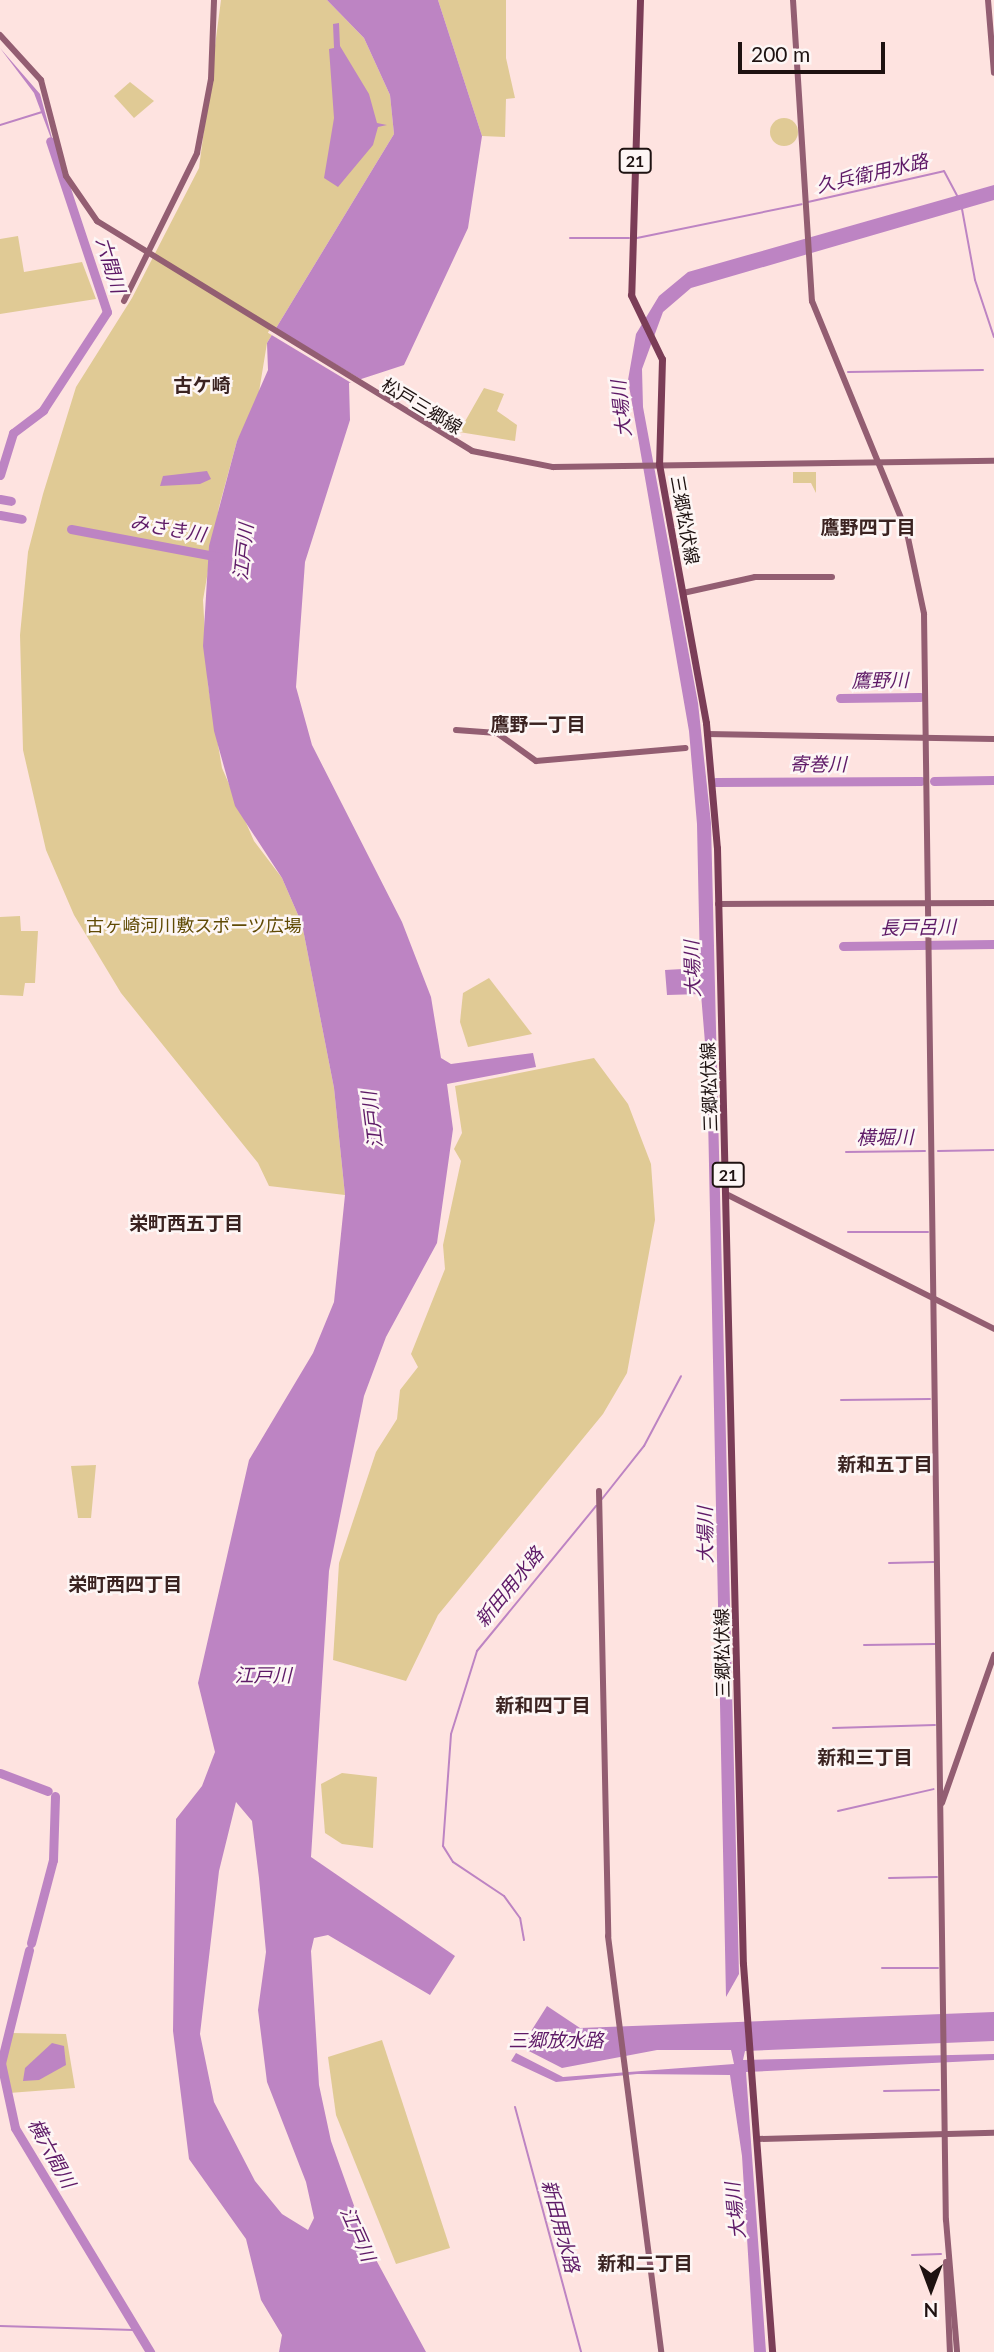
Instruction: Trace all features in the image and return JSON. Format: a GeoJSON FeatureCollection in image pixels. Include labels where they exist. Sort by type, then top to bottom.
{"type":"FeatureCollection","features":[{"type":"Feature","properties":{"kind":"main road","name":"三郷松伏線"},"geometry":{"type":"LineString","coordinates":[[640,0],[631,289],[641,320],[653,339],[662,365],[659,464],[707,734],[718,904],[728,1195],[746,2017],[758,2139],[772,2352]]}},
{"type":"Feature","properties":{"kind":"street"},"geometry":{"type":"LineString","coordinates":[[124,301],[197,153],[211,79],[214,0]]}},
{"type":"Feature","properties":{"kind":"street"},"geometry":{"type":"LineString","coordinates":[[793,0],[805,255],[816,317],[878,463],[919,576],[927,740],[946,2229],[950,2352]]}},
{"type":"Feature","properties":{"kind":"street"},"geometry":{"type":"LineString","coordinates":[[989,0],[994,74]]}},
{"type":"Feature","properties":{"kind":"street","name":"松戸三郷線"},"geometry":{"type":"LineString","coordinates":[[0,35],[41,80],[66,176],[97,221],[456,443],[529,466],[994,461]]}},
{"type":"Feature","properties":{"kind":"street"},"geometry":{"type":"LineString","coordinates":[[683,593],[755,577],[832,576]]}},
{"type":"Feature","properties":{"kind":"street"},"geometry":{"type":"LineString","coordinates":[[456,730],[497,733],[536,761],[685,748]]}},
{"type":"Feature","properties":{"kind":"street"},"geometry":{"type":"LineString","coordinates":[[707,734],[927,740],[994,739]]}},
{"type":"Feature","properties":{"kind":"street"},"geometry":{"type":"LineString","coordinates":[[718,904],[994,903]]}},
{"type":"Feature","properties":{"kind":"street"},"geometry":{"type":"LineString","coordinates":[[728,1195],[994,1329]]}},
{"type":"Feature","properties":{"kind":"street"},"geometry":{"type":"LineString","coordinates":[[599,1491],[608,1936],[661,2352]]}},
{"type":"Feature","properties":{"kind":"street"},"geometry":{"type":"LineString","coordinates":[[940,1808],[994,1655]]}},
{"type":"Feature","properties":{"kind":"street"},"geometry":{"type":"LineString","coordinates":[[758,2139],[994,2133]]}},
{"type":"Feature","properties":{"kind":"street"},"geometry":{"type":"LineString","coordinates":[[946,2229],[957,2352]]}},
{"type":"Feature","properties":{"kind":"green space","name":"古ヶ崎河川敷スポーツ広場"},"geometry":{"type":"Polygon","coordinates":[[[221,0],[327,0],[364,38],[390,95],[394,134],[267,343],[257,404],[237,441],[219,507],[203,600],[208,685],[222,768],[254,841],[282,878],[302,924],[334,1088],[345,1195],[269,1186],[258,1163],[121,993],[74,915],[46,850],[23,750],[20,635],[28,552],[43,494],[76,387],[132,298],[199,168],[221,0]]]}},
{"type":"Feature","properties":{"kind":"green space"},"geometry":{"type":"Polygon","coordinates":[[[438,0],[506,0],[506,58],[515,98],[506,99],[505,137],[482,136],[438,0]]]}},
{"type":"Feature","properties":{"kind":"green space"},"geometry":{"type":"Polygon","coordinates":[[[130,82],[154,101],[134,118],[114,96],[130,82]]]}},
{"type":"Feature","properties":{"kind":"green space"},"geometry":{"type":"Polygon","coordinates":[[[784,118],[794,122],[798,132],[794,142],[784,146],[774,142],[770,132],[774,122],[784,118]]]}},
{"type":"Feature","properties":{"kind":"green space"},"geometry":{"type":"Polygon","coordinates":[[[18,236],[24,272],[82,262],[96,299],[0,314],[0,239],[18,236]]]}},
{"type":"Feature","properties":{"kind":"green space"},"geometry":{"type":"Polygon","coordinates":[[[484,388],[504,394],[497,411],[517,425],[515,441],[459,432],[484,388]]]}},
{"type":"Feature","properties":{"kind":"green space"},"geometry":{"type":"Polygon","coordinates":[[[793,472],[816,472],[816,493],[811,483],[793,483],[793,472]]]}},
{"type":"Feature","properties":{"kind":"green space"},"geometry":{"type":"Polygon","coordinates":[[[20,916],[21,931],[38,931],[35,983],[25,983],[23,996],[0,995],[0,917],[20,916]]]}},
{"type":"Feature","properties":{"kind":"green space"},"geometry":{"type":"Polygon","coordinates":[[[489,978],[532,1034],[468,1047],[460,1022],[463,993],[489,978]]]}},
{"type":"Feature","properties":{"kind":"green space"},"geometry":{"type":"Polygon","coordinates":[[[594,1058],[628,1104],[651,1164],[655,1220],[627,1373],[603,1414],[438,1615],[406,1681],[333,1660],[339,1563],[376,1452],[397,1419],[400,1390],[418,1367],[411,1354],[445,1269],[443,1245],[461,1161],[454,1149],[462,1133],[455,1086],[594,1058]]]}},
{"type":"Feature","properties":{"kind":"green space"},"geometry":{"type":"Polygon","coordinates":[[[96,1465],[91,1518],[78,1518],[71,1466],[96,1465]]]}},
{"type":"Feature","properties":{"kind":"green space"},"geometry":{"type":"Polygon","coordinates":[[[342,1773],[377,1777],[373,1848],[342,1844],[325,1833],[321,1784],[342,1773]]]}},
{"type":"Feature","properties":{"kind":"green space"},"geometry":{"type":"Polygon","coordinates":[[[11,2033],[66,2034],[75,2088],[9,2093],[2,2064],[11,2033]]]}},
{"type":"Feature","properties":{"kind":"green space"},"geometry":{"type":"Polygon","coordinates":[[[382,2040],[450,2248],[396,2264],[336,2115],[328,2057],[382,2040]]]}},
{"type":"Feature","properties":{"kind":"water","name":"江戸川"},"geometry":{"type":"Polygon","coordinates":[[[327,0],[438,0],[482,136],[468,228],[404,365],[349,383],[350,420],[305,562],[296,687],[312,745],[402,922],[431,997],[441,1058],[451,1064],[533,1053],[536,1067],[447,1084],[453,1129],[437,1243],[386,1337],[364,1396],[329,1571],[311,1857],[455,1956],[430,1995],[328,1935],[314,1938],[311,1951],[319,2085],[331,2141],[368,2245],[426,2352],[279,2352],[282,2335],[261,2300],[246,2239],[189,2159],[173,2031],[176,1819],[202,1786],[215,1752],[198,1683],[249,1460],[313,1353],[334,1302],[345,1195],[334,1088],[302,924],[282,878],[235,806],[214,731],[203,646],[209,546],[237,441],[268,370],[267,343],[394,134],[390,95],[364,38],[327,0]],[[236,1802],[219,1871],[200,2034],[214,2102],[255,2181],[282,2214],[308,2230],[314,2218],[306,2182],[267,2082],[258,2010],[266,1952],[252,1821],[236,1802]]]}},
{"type":"Feature","properties":{"kind":"water"},"geometry":{"type":"Polygon","coordinates":[[[339,23],[340,46],[369,94],[377,123],[387,125],[378,127],[373,145],[338,187],[324,178],[334,118],[329,49],[334,48],[333,24],[339,23]]]}},
{"type":"Feature","properties":{"kind":"water"},"geometry":{"type":"Polygon","coordinates":[[[0,48],[40,94],[55,149],[34,93],[0,48]]]}},
{"type":"Feature","properties":{"kind":"water","name":"大場川"},"geometry":{"type":"Polygon","coordinates":[[[994,185],[994,200],[691,288],[663,312],[642,369],[643,407],[698,703],[711,823],[739,1974],[726,1997],[707,1067],[701,994],[667,995],[665,970],[700,968],[697,824],[689,731],[628,380],[636,334],[659,296],[688,272],[994,185]]]}},
{"type":"Feature","properties":{"kind":"water"},"geometry":{"type":"Polygon","coordinates":[[[207,471],[211,479],[200,484],[160,486],[163,476],[207,471]]]}},
{"type":"Feature","properties":{"kind":"water","name":"三郷放水路"},"geometry":{"type":"Polygon","coordinates":[[[547,2006],[580,2028],[994,2012],[994,2041],[745,2051],[743,2060],[994,2054],[994,2060],[746,2072],[766,2352],[754,2352],[742,2156],[730,2075],[637,2074],[556,2082],[511,2061],[516,2053],[563,2077],[734,2064],[731,2050],[657,2050],[562,2068],[521,2047],[547,2006]]]}},
{"type":"Feature","properties":{"kind":"water"},"geometry":{"type":"Polygon","coordinates":[[[52,2043],[64,2046],[66,2065],[39,2080],[23,2081],[25,2068],[52,2043]]]}},
{"type":"Feature","properties":{"kind":"pier"},"geometry":{"type":"Polygon","coordinates":[[[272,326],[365,382],[360,388],[268,333],[272,326]]]}},
{"type":"Feature","properties":{"kind":"waterway"},"geometry":{"type":"LineString","coordinates":[[0,125],[42,112]]}},
{"type":"Feature","properties":{"kind":"waterway","name":"六間川"},"geometry":{"type":"LineString","coordinates":[[0,475],[13,433],[43,410],[107,312],[50,141]]}},
{"type":"Feature","properties":{"kind":"waterway","name":"久兵衛用水路"},"geometry":{"type":"LineString","coordinates":[[808,202],[944,171],[958,197]]}},
{"type":"Feature","properties":{"kind":"waterway","name":"久兵衛用水路"},"geometry":{"type":"LineString","coordinates":[[637,238],[802,204]]}},
{"type":"Feature","properties":{"kind":"waterway","name":"久兵衛用水路"},"geometry":{"type":"LineString","coordinates":[[962,209],[975,280],[994,337]]}},
{"type":"Feature","properties":{"kind":"waterway","name":"久兵衛用水路"},"geometry":{"type":"LineString","coordinates":[[570,238],[629,238]]}},
{"type":"Feature","properties":{"kind":"waterway"},"geometry":{"type":"LineString","coordinates":[[848,372],[983,370]]}},
{"type":"Feature","properties":{"kind":"waterway"},"geometry":{"type":"LineString","coordinates":[[0,499],[11,501]]}},
{"type":"Feature","properties":{"kind":"waterway","name":"みさき川"},"geometry":{"type":"LineString","coordinates":[[0,515],[22,519]]}},
{"type":"Feature","properties":{"kind":"waterway","name":"みさき川"},"geometry":{"type":"LineString","coordinates":[[71,529],[219,557]]}},
{"type":"Feature","properties":{"kind":"waterway","name":"鷹野川"},"geometry":{"type":"LineString","coordinates":[[840,698],[920,697]]}},
{"type":"Feature","properties":{"kind":"waterway","name":"寄巻川"},"geometry":{"type":"LineString","coordinates":[[934,781],[994,780]]}},
{"type":"Feature","properties":{"kind":"waterway","name":"寄巻川"},"geometry":{"type":"LineString","coordinates":[[716,782],[921,781]]}},
{"type":"Feature","properties":{"kind":"waterway","name":"長戸呂川"},"geometry":{"type":"LineString","coordinates":[[843,946],[994,944]]}},
{"type":"Feature","properties":{"kind":"waterway","name":"横堀川"},"geometry":{"type":"LineString","coordinates":[[938,1151],[994,1150]]}},
{"type":"Feature","properties":{"kind":"waterway","name":"横堀川"},"geometry":{"type":"LineString","coordinates":[[846,1152],[925,1151]]}},
{"type":"Feature","properties":{"kind":"waterway"},"geometry":{"type":"LineString","coordinates":[[848,1232],[928,1232]]}},
{"type":"Feature","properties":{"kind":"waterway","name":"新田用水路"},"geometry":{"type":"LineString","coordinates":[[602,1499],[644,1446],[681,1376]]}},
{"type":"Feature","properties":{"kind":"waterway"},"geometry":{"type":"LineString","coordinates":[[841,1400],[930,1399]]}},
{"type":"Feature","properties":{"kind":"waterway","name":"新田用水路"},"geometry":{"type":"LineString","coordinates":[[524,1940],[520,1918],[504,1896],[453,1862],[443,1846],[451,1734],[477,1651],[596,1506]]}},
{"type":"Feature","properties":{"kind":"waterway"},"geometry":{"type":"LineString","coordinates":[[889,1563],[934,1562]]}},
{"type":"Feature","properties":{"kind":"waterway"},"geometry":{"type":"LineString","coordinates":[[864,1645],[935,1644]]}},
{"type":"Feature","properties":{"kind":"waterway"},"geometry":{"type":"LineString","coordinates":[[833,1728],[935,1725]]}},
{"type":"Feature","properties":{"kind":"waterway","name":"横六間川"},"geometry":{"type":"LineString","coordinates":[[0,1773],[48,1791]]}},
{"type":"Feature","properties":{"kind":"waterway"},"geometry":{"type":"LineString","coordinates":[[838,1811],[934,1789]]}},
{"type":"Feature","properties":{"kind":"waterway","name":"横六間川"},"geometry":{"type":"LineString","coordinates":[[31,1943],[53,1860],[55,1796]]}},
{"type":"Feature","properties":{"kind":"waterway"},"geometry":{"type":"LineString","coordinates":[[889,1878],[937,1877]]}},
{"type":"Feature","properties":{"kind":"waterway","name":"横六間川"},"geometry":{"type":"LineString","coordinates":[[29,1950],[1,2063],[15,2128],[150,2352]]}},
{"type":"Feature","properties":{"kind":"waterway"},"geometry":{"type":"LineString","coordinates":[[882,1968],[938,1968]]}},
{"type":"Feature","properties":{"kind":"waterway"},"geometry":{"type":"LineString","coordinates":[[884,2091],[939,2090]]}},
{"type":"Feature","properties":{"kind":"waterway","name":"新田用水路"},"geometry":{"type":"LineString","coordinates":[[515,2107],[581,2352]]}},
{"type":"Feature","properties":{"kind":"waterway"},"geometry":{"type":"LineString","coordinates":[[912,2255],[941,2254]]}},
{"type":"Feature","properties":{"kind":"waterway"},"geometry":{"type":"LineString","coordinates":[[0,2326],[134,2330]]}},
{"type":"Feature","properties":{"kind":"district","name":"古ケ崎"},"geometry":{"type":"Point","coordinates":[202,385]}},
{"type":"Feature","properties":{"kind":"district","name":"鷹野四丁目"},"geometry":{"type":"Point","coordinates":[868,527]}},
{"type":"Feature","properties":{"kind":"district","name":"鷹野一丁目"},"geometry":{"type":"Point","coordinates":[538,724]}},
{"type":"Feature","properties":{"kind":"district","name":"栄町西五丁目"},"geometry":{"type":"Point","coordinates":[186,1223]}},
{"type":"Feature","properties":{"kind":"district","name":"新和五丁目"},"geometry":{"type":"Point","coordinates":[885,1464]}},
{"type":"Feature","properties":{"kind":"district","name":"栄町西四丁目"},"geometry":{"type":"Point","coordinates":[125,1584]}},
{"type":"Feature","properties":{"kind":"district","name":"新和四丁目"},"geometry":{"type":"Point","coordinates":[543,1705]}},
{"type":"Feature","properties":{"kind":"district","name":"新和三丁目"},"geometry":{"type":"Point","coordinates":[865,1757]}},
{"type":"Feature","properties":{"kind":"district","name":"新和二丁目"},"geometry":{"type":"Point","coordinates":[645,2263]}}]}
